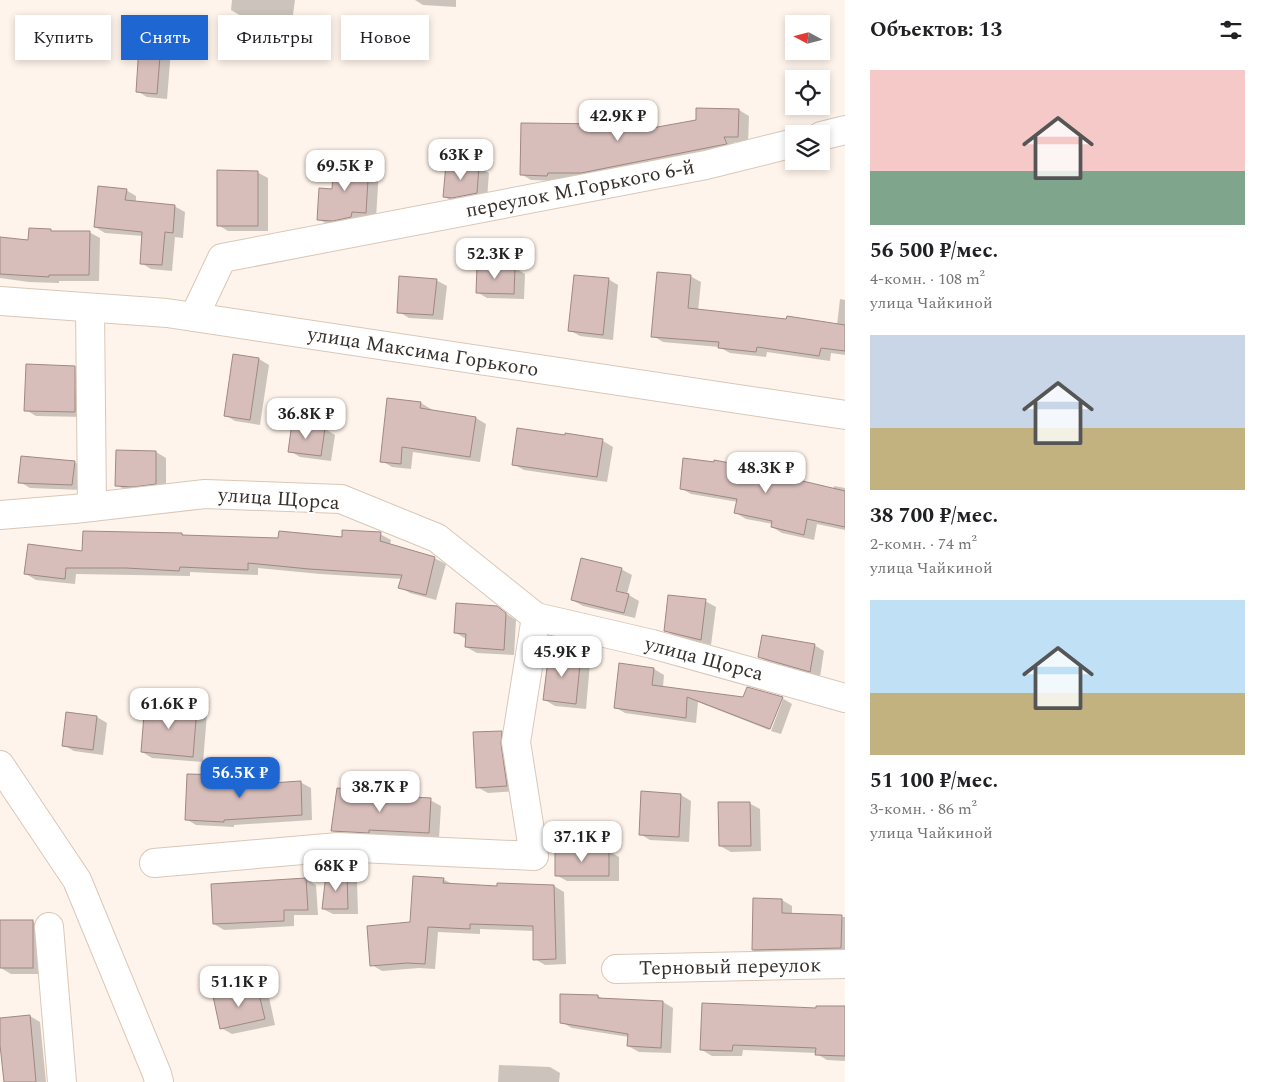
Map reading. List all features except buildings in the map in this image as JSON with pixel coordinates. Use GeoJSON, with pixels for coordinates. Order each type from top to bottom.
{"type":"FeatureCollection","features":[{"type":"Feature","properties":{"kind":"street"},"geometry":{"type":"LineString","coordinates":[[830,134],[845,130]]}},
{"type":"Feature","properties":{"kind":"street","name":"переулок М.Горького 6-й"},"geometry":{"type":"LineString","coordinates":[[194,317],[222,258],[706,165],[785,145]]}},
{"type":"Feature","properties":{"kind":"street","name":"улица Максима Горького"},"geometry":{"type":"LineString","coordinates":[[0,300],[167,313],[845,415]]}},
{"type":"Feature","properties":{"kind":"street"},"geometry":{"type":"LineString","coordinates":[[90,308],[92,507]]}},
{"type":"Feature","properties":{"kind":"street","name":"улица Щорса"},"geometry":{"type":"LineString","coordinates":[[0,515],[205,494],[341,500],[437,538],[536,617],[652,644],[845,698]]}},
{"type":"Feature","properties":{"kind":"street"},"geometry":{"type":"LineString","coordinates":[[154,863],[338,847],[534,856],[516,742],[536,617]]}},
{"type":"Feature","properties":{"kind":"street"},"geometry":{"type":"LineString","coordinates":[[0,765],[77,880],[157,1074],[158,1082]]}},
{"type":"Feature","properties":{"kind":"street"},"geometry":{"type":"LineString","coordinates":[[49,927],[62,1082]]}},
{"type":"Feature","properties":{"kind":"street","name":"Терновый переулок"},"geometry":{"type":"LineString","coordinates":[[616,969],[845,964]]}}]}
